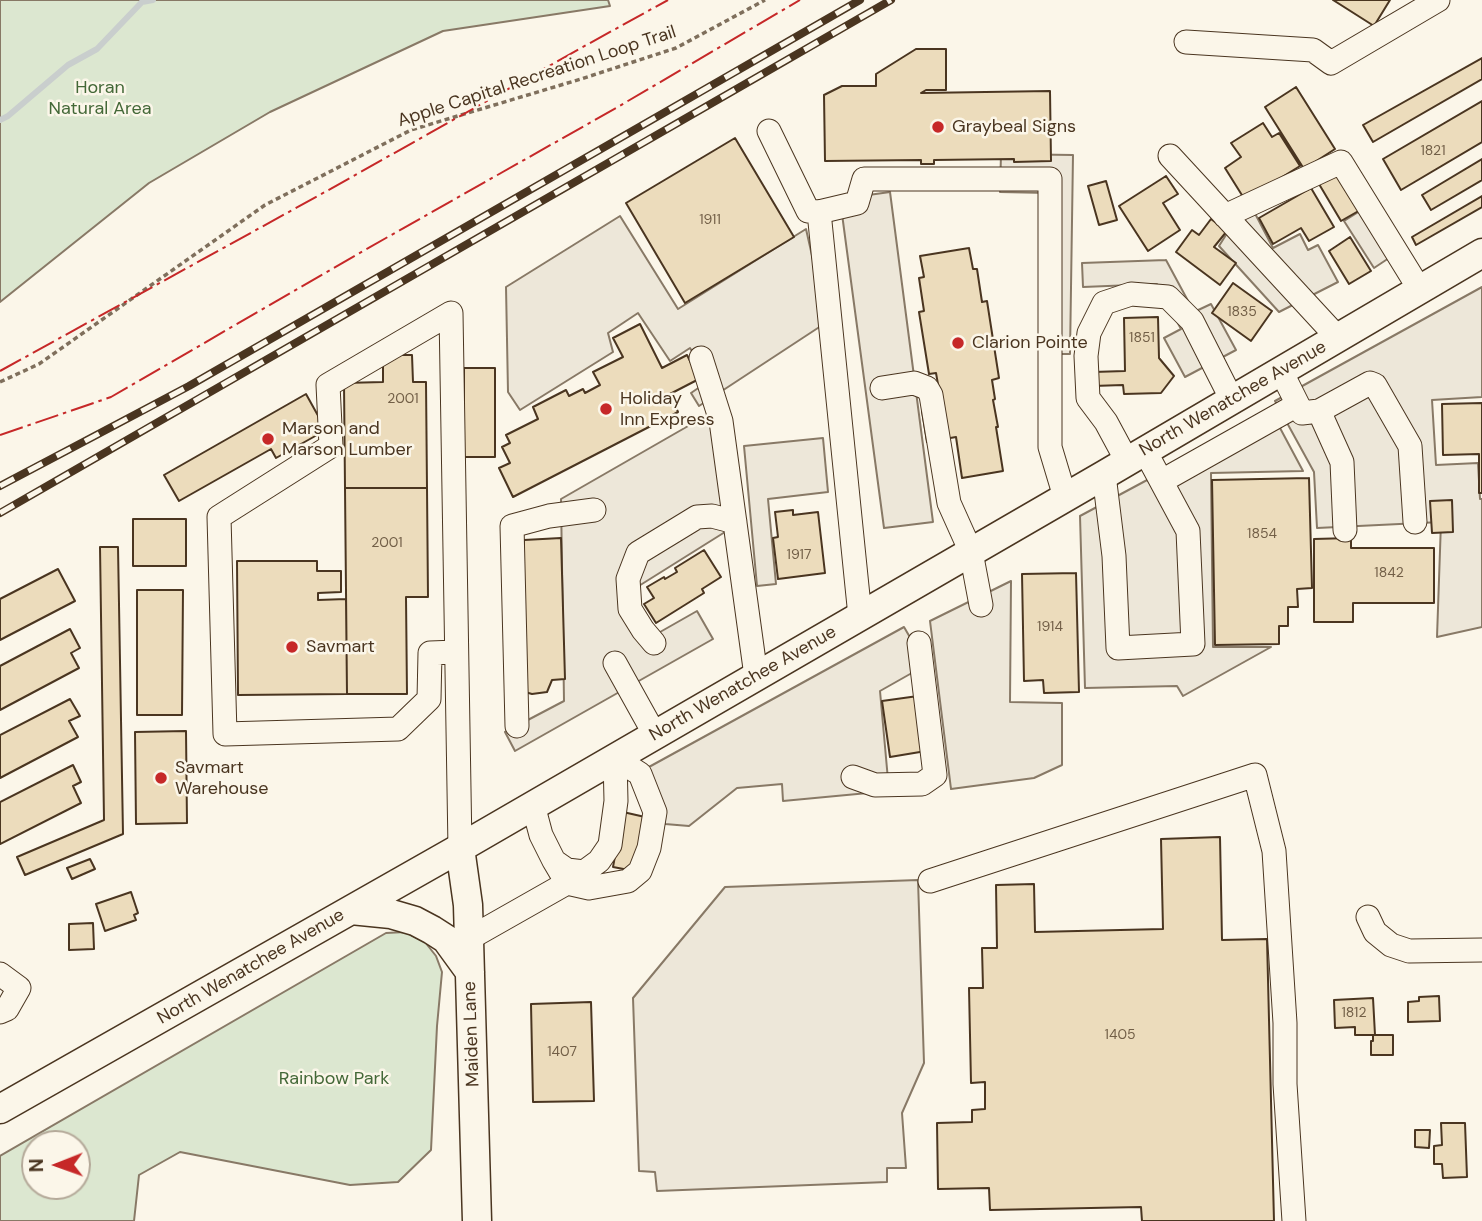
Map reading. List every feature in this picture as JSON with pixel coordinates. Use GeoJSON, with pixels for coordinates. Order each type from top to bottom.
{"type":"FeatureCollection","features":[{"type":"Feature","properties":{"kind":"main road","name":"North Wenatchee Avenue"},"geometry":{"type":"LineString","coordinates":[[0,1109],[460,848],[1482,253]]}},
{"type":"Feature","properties":{"kind":"main road","name":"Maiden Lane"},"geometry":{"type":"LineString","coordinates":[[460,848],[470,938],[477,1221]]}},
{"type":"Feature","properties":{"kind":"main road"},"geometry":{"type":"LineString","coordinates":[[351,910],[391,914],[415,921],[446,939],[470,972]]}},
{"type":"Feature","properties":{"kind":"street"},"geometry":{"type":"LineString","coordinates":[[1186,42],[1313,50],[1331,63],[1438,0]]}},
{"type":"Feature","properties":{"kind":"street"},"geometry":{"type":"LineString","coordinates":[[769,131],[808,211],[819,212],[857,203],[864,179],[1051,179],[1050,447],[1065,498]]}},
{"type":"Feature","properties":{"kind":"street"},"geometry":{"type":"LineString","coordinates":[[1170,156],[1338,338]]}},
{"type":"Feature","properties":{"kind":"street"},"geometry":{"type":"LineString","coordinates":[[1225,216],[1340,162],[1420,290]]}},
{"type":"Feature","properties":{"kind":"street"},"geometry":{"type":"LineString","coordinates":[[819,212],[860,616]]}},
{"type":"Feature","properties":{"kind":"street"},"geometry":{"type":"LineString","coordinates":[[1126,462],[1161,481],[1188,531],[1193,644],[1118,648],[1114,556],[1126,462],[1106,422],[1088,398],[1086,356],[1089,333],[1104,303],[1132,294],[1168,297],[1192,321],[1232,400]]}},
{"type":"Feature","properties":{"kind":"street"},"geometry":{"type":"LineString","coordinates":[[456,652],[430,653],[429,699],[398,729],[225,734],[219,517],[331,446],[328,385],[451,313],[460,848]]}},
{"type":"Feature","properties":{"kind":"street"},"geometry":{"type":"LineString","coordinates":[[701,358],[721,421],[756,676]]}},
{"type":"Feature","properties":{"kind":"street"},"geometry":{"type":"LineString","coordinates":[[1281,371],[1342,462],[1345,530]]}},
{"type":"Feature","properties":{"kind":"street"},"geometry":{"type":"LineString","coordinates":[[882,388],[914,383],[927,388],[931,395],[949,503],[971,552],[982,606]]}},
{"type":"Feature","properties":{"kind":"street"},"geometry":{"type":"LineString","coordinates":[[1161,481],[1308,408],[1370,383],[1374,385],[1410,446],[1415,522]]}},
{"type":"Feature","properties":{"kind":"street"},"geometry":{"type":"LineString","coordinates":[[517,726],[512,526],[549,516],[594,510]]}},
{"type":"Feature","properties":{"kind":"street"},"geometry":{"type":"LineString","coordinates":[[654,643],[630,609],[628,579],[638,553],[697,517],[712,516],[735,522]]}},
{"type":"Feature","properties":{"kind":"street"},"geometry":{"type":"LineString","coordinates":[[853,777],[875,785],[922,784],[935,775],[919,643]]}},
{"type":"Feature","properties":{"kind":"street"},"geometry":{"type":"LineString","coordinates":[[615,663],[655,734]]}},
{"type":"Feature","properties":{"kind":"street"},"geometry":{"type":"LineString","coordinates":[[554,862],[567,870],[584,872],[599,861],[610,845],[615,801],[615,758]]}},
{"type":"Feature","properties":{"kind":"street"},"geometry":{"type":"LineString","coordinates":[[470,938],[567,883],[589,888],[628,881],[640,872],[649,848],[655,812],[640,774],[615,758]]}},
{"type":"Feature","properties":{"kind":"street"},"geometry":{"type":"LineString","coordinates":[[930,881],[1255,775],[1273,851],[1285,1023],[1285,1084],[1294,1221]]}},
{"type":"Feature","properties":{"kind":"street"},"geometry":{"type":"LineString","coordinates":[[533,805],[541,835],[567,883]]}},
{"type":"Feature","properties":{"kind":"street"},"geometry":{"type":"LineString","coordinates":[[1368,917],[1376,932],[1391,945],[1409,951],[1482,950]]}},
{"type":"Feature","properties":{"kind":"street"},"geometry":{"type":"LineString","coordinates":[[0,974],[19,988],[7,1009],[0,1012]]}},
{"type":"Feature","properties":{"kind":"path","name":"Apple Capital Recreation Loop Trail"},"geometry":{"type":"LineString","coordinates":[[0,382],[39,364],[265,205],[411,130],[676,48],[765,0]]}},
{"type":"Feature","properties":{"kind":"green space","name":"Horan Natural Area"},"geometry":{"type":"Polygon","coordinates":[[[0,0],[608,0],[610,6],[443,31],[270,112],[149,183],[0,302],[0,0]]]}},
{"type":"Feature","properties":{"kind":"green space","name":"Rainbow Park"},"geometry":{"type":"Polygon","coordinates":[[[405,932],[425,942],[436,956],[442,972],[431,1150],[398,1182],[350,1185],[180,1152],[139,1175],[134,1221],[0,1221],[0,1156],[21,1144],[21,1200],[91,1200],[91,1130],[45,1130],[386,933],[405,932]]]}},
{"type":"Feature","properties":{"kind":"shaded area"},"geometry":{"type":"Polygon","coordinates":[[[1001,154],[1073,155],[1070,354],[1047,354],[1049,193],[1000,192],[1001,154]]]}},
{"type":"Feature","properties":{"kind":"shaded area"},"geometry":{"type":"Polygon","coordinates":[[[890,192],[933,522],[884,528],[840,199],[890,192]]]}},
{"type":"Feature","properties":{"kind":"shaded area"},"geometry":{"type":"Polygon","coordinates":[[[1248,200],[1273,248],[1300,234],[1308,250],[1318,245],[1338,282],[1279,312],[1219,246],[1248,200]]]}},
{"type":"Feature","properties":{"kind":"shaded area"},"geometry":{"type":"Polygon","coordinates":[[[1360,211],[1389,258],[1374,268],[1344,221],[1360,211]]]}},
{"type":"Feature","properties":{"kind":"shaded area"},"geometry":{"type":"Polygon","coordinates":[[[620,216],[678,309],[806,229],[827,322],[699,406],[691,393],[710,380],[690,348],[670,361],[638,313],[608,333],[613,352],[520,410],[508,392],[506,287],[620,216]]]}},
{"type":"Feature","properties":{"kind":"shaded area"},"geometry":{"type":"Polygon","coordinates":[[[1166,260],[1194,312],[1211,304],[1236,350],[1185,377],[1164,338],[1181,329],[1157,284],[1083,287],[1082,263],[1166,260]]]}},
{"type":"Feature","properties":{"kind":"shaded area"},"geometry":{"type":"Polygon","coordinates":[[[1482,287],[1482,397],[1432,400],[1436,465],[1478,463],[1482,499],[1482,627],[1437,637],[1441,522],[1317,528],[1314,472],[1275,401],[1482,287]]]}},
{"type":"Feature","properties":{"kind":"shaded area"},"geometry":{"type":"Polygon","coordinates":[[[716,410],[725,532],[618,599],[646,640],[697,611],[713,639],[515,751],[505,732],[564,701],[561,499],[716,410]]]}},
{"type":"Feature","properties":{"kind":"shaded area"},"geometry":{"type":"Polygon","coordinates":[[[1272,413],[1303,471],[1211,473],[1213,647],[1271,647],[1183,696],[1177,686],[1085,688],[1080,516],[1272,413]]]}},
{"type":"Feature","properties":{"kind":"shaded area"},"geometry":{"type":"Polygon","coordinates":[[[823,438],[828,492],[768,499],[776,584],[757,586],[744,446],[823,438]]]}},
{"type":"Feature","properties":{"kind":"shaded area"},"geometry":{"type":"Polygon","coordinates":[[[1011,581],[1010,702],[1062,703],[1062,765],[1034,778],[951,789],[930,621],[1011,581]]]}},
{"type":"Feature","properties":{"kind":"shaded area"},"geometry":{"type":"Polygon","coordinates":[[[904,627],[926,665],[880,691],[889,791],[783,801],[782,784],[737,788],[689,826],[665,824],[638,773],[904,627]]]}},
{"type":"Feature","properties":{"kind":"shaded area"},"geometry":{"type":"Polygon","coordinates":[[[918,880],[924,1063],[902,1113],[906,1168],[887,1168],[887,1182],[657,1191],[655,1172],[639,1171],[633,998],[725,887],[918,880]]]}},
{"type":"Feature","properties":{"kind":"building"},"geometry":{"type":"Polygon","coordinates":[[[1333,0],[1390,0],[1374,26],[1333,0]]]}},
{"type":"Feature","properties":{"kind":"building","name":"Graybeal Signs"},"geometry":{"type":"Polygon","coordinates":[[[916,49],[946,49],[946,90],[926,90],[921,93],[1050,91],[1051,161],[934,160],[934,164],[921,164],[921,160],[825,161],[824,95],[842,86],[876,86],[876,74],[916,49]]]}},
{"type":"Feature","properties":{"kind":"building"},"geometry":{"type":"Polygon","coordinates":[[[1482,58],[1482,79],[1373,142],[1363,125],[1482,58]]]}},
{"type":"Feature","properties":{"kind":"building"},"geometry":{"type":"Polygon","coordinates":[[[1296,87],[1335,149],[1304,169],[1265,107],[1296,87]]]}},
{"type":"Feature","properties":{"kind":"building"},"geometry":{"type":"Polygon","coordinates":[[[1482,101],[1482,142],[1401,190],[1383,159],[1482,101]]]}},
{"type":"Feature","properties":{"kind":"building"},"geometry":{"type":"Polygon","coordinates":[[[1263,123],[1272,137],[1279,133],[1300,166],[1245,200],[1225,168],[1241,157],[1231,143],[1263,123]]]}},
{"type":"Feature","properties":{"kind":"building"},"geometry":{"type":"Polygon","coordinates":[[[735,138],[794,237],[685,303],[626,203],[735,138]]]}},
{"type":"Feature","properties":{"kind":"building"},"geometry":{"type":"Polygon","coordinates":[[[1482,159],[1482,180],[1431,210],[1422,195],[1482,159]]]}},
{"type":"Feature","properties":{"kind":"building"},"geometry":{"type":"Polygon","coordinates":[[[1340,171],[1362,209],[1341,221],[1319,184],[1340,171]]]}},
{"type":"Feature","properties":{"kind":"building"},"geometry":{"type":"Polygon","coordinates":[[[1166,176],[1178,194],[1163,203],[1180,230],[1148,251],[1119,206],[1166,176]]]}},
{"type":"Feature","properties":{"kind":"building"},"geometry":{"type":"Polygon","coordinates":[[[1106,181],[1117,220],[1099,225],[1088,186],[1106,181]]]}},
{"type":"Feature","properties":{"kind":"building"},"geometry":{"type":"Polygon","coordinates":[[[1311,188],[1334,227],[1309,241],[1301,228],[1273,244],[1259,218],[1311,188]]]}},
{"type":"Feature","properties":{"kind":"building"},"geometry":{"type":"Polygon","coordinates":[[[1482,196],[1482,207],[1416,245],[1412,237],[1482,196]]]}},
{"type":"Feature","properties":{"kind":"building"},"geometry":{"type":"Polygon","coordinates":[[[1211,219],[1227,231],[1214,247],[1236,263],[1220,285],[1176,252],[1192,230],[1199,235],[1211,219]]]}},
{"type":"Feature","properties":{"kind":"building"},"geometry":{"type":"Polygon","coordinates":[[[1350,237],[1371,271],[1349,284],[1329,251],[1350,237]]]}},
{"type":"Feature","properties":{"kind":"building","name":"Clarion Pointe"},"geometry":{"type":"Polygon","coordinates":[[[969,248],[973,269],[977,269],[982,302],[987,301],[999,378],[992,380],[1003,471],[962,478],[956,437],[927,442],[922,411],[942,407],[936,373],[929,374],[919,312],[924,311],[919,278],[924,277],[920,256],[969,248]]]}},
{"type":"Feature","properties":{"kind":"building"},"geometry":{"type":"Polygon","coordinates":[[[1233,283],[1272,311],[1251,341],[1212,313],[1233,283]]]}},
{"type":"Feature","properties":{"kind":"building"},"geometry":{"type":"Polygon","coordinates":[[[1158,317],[1159,358],[1174,376],[1161,393],[1124,394],[1123,385],[1093,386],[1093,372],[1125,371],[1124,318],[1158,317]]]}},
{"type":"Feature","properties":{"kind":"building","name":"Holiday Inn Express"},"geometry":{"type":"Polygon","coordinates":[[[640,324],[662,368],[687,355],[699,379],[670,394],[678,412],[513,497],[499,468],[510,463],[502,447],[510,443],[506,435],[538,419],[533,407],[566,390],[569,396],[583,389],[585,393],[600,385],[593,372],[623,357],[613,338],[640,324]]]}},
{"type":"Feature","properties":{"kind":"building"},"geometry":{"type":"Polygon","coordinates":[[[383,355],[412,355],[413,382],[426,382],[427,488],[345,488],[344,383],[383,382],[383,355]]]}},
{"type":"Feature","properties":{"kind":"building"},"geometry":{"type":"Polygon","coordinates":[[[464,368],[495,368],[495,457],[464,457],[464,368]]]}},
{"type":"Feature","properties":{"kind":"building","name":"Marson and Marson Lumber"},"geometry":{"type":"Polygon","coordinates":[[[306,394],[326,430],[276,458],[271,449],[179,501],[164,475],[306,394]]]}},
{"type":"Feature","properties":{"kind":"building"},"geometry":{"type":"Polygon","coordinates":[[[1482,403],[1482,493],[1479,493],[1479,454],[1443,455],[1442,404],[1482,403]]]}},
{"type":"Feature","properties":{"kind":"building"},"geometry":{"type":"Polygon","coordinates":[[[1309,478],[1312,588],[1297,589],[1298,607],[1288,607],[1288,626],[1279,626],[1279,644],[1215,645],[1212,480],[1309,478]]]}},
{"type":"Feature","properties":{"kind":"building"},"geometry":{"type":"Polygon","coordinates":[[[345,488],[427,488],[428,597],[406,597],[407,694],[347,694],[345,488]]]}},
{"type":"Feature","properties":{"kind":"building"},"geometry":{"type":"Polygon","coordinates":[[[1452,500],[1453,532],[1432,533],[1430,501],[1452,500]]]}},
{"type":"Feature","properties":{"kind":"building"},"geometry":{"type":"Polygon","coordinates":[[[793,510],[793,515],[818,512],[825,573],[778,579],[773,538],[778,537],[775,512],[793,510]]]}},
{"type":"Feature","properties":{"kind":"building"},"geometry":{"type":"Polygon","coordinates":[[[133,519],[186,519],[186,566],[133,566],[133,519]]]}},
{"type":"Feature","properties":{"kind":"building"},"geometry":{"type":"Polygon","coordinates":[[[561,538],[565,679],[552,680],[547,692],[532,694],[525,692],[517,548],[524,547],[524,540],[561,538]]]}},
{"type":"Feature","properties":{"kind":"building"},"geometry":{"type":"Polygon","coordinates":[[[1351,538],[1351,548],[1434,548],[1434,603],[1353,603],[1353,622],[1314,622],[1314,539],[1351,538]]]}},
{"type":"Feature","properties":{"kind":"building"},"geometry":{"type":"Polygon","coordinates":[[[100,547],[118,547],[123,834],[25,875],[17,857],[104,820],[100,547]]]}},
{"type":"Feature","properties":{"kind":"building"},"geometry":{"type":"Polygon","coordinates":[[[704,550],[721,577],[702,589],[704,593],[656,623],[644,604],[654,598],[647,587],[677,572],[675,568],[704,550]]]}},
{"type":"Feature","properties":{"kind":"building","name":"Savmart"},"geometry":{"type":"Polygon","coordinates":[[[237,561],[317,561],[317,571],[341,571],[341,592],[318,593],[318,600],[346,599],[347,694],[238,695],[237,561]]]}},
{"type":"Feature","properties":{"kind":"building"},"geometry":{"type":"Polygon","coordinates":[[[58,569],[75,601],[0,640],[0,599],[58,569]]]}},
{"type":"Feature","properties":{"kind":"building"},"geometry":{"type":"Polygon","coordinates":[[[1076,573],[1079,692],[1044,693],[1043,680],[1024,681],[1022,574],[1076,573]]]}},
{"type":"Feature","properties":{"kind":"building"},"geometry":{"type":"Polygon","coordinates":[[[137,590],[183,590],[182,715],[137,715],[137,590]]]}},
{"type":"Feature","properties":{"kind":"building"},"geometry":{"type":"Polygon","coordinates":[[[70,629],[80,648],[71,653],[79,668],[0,710],[0,666],[70,629]]]}},
{"type":"Feature","properties":{"kind":"building"},"geometry":{"type":"Polygon","coordinates":[[[918,696],[926,751],[890,757],[882,701],[918,696]]]}},
{"type":"Feature","properties":{"kind":"building"},"geometry":{"type":"Polygon","coordinates":[[[70,699],[80,716],[69,721],[78,737],[0,778],[0,735],[70,699]]]}},
{"type":"Feature","properties":{"kind":"building","name":"Savmart Warehouse"},"geometry":{"type":"Polygon","coordinates":[[[186,731],[187,823],[136,824],[135,732],[186,731]]]}},
{"type":"Feature","properties":{"kind":"building"},"geometry":{"type":"Polygon","coordinates":[[[73,765],[81,782],[73,786],[81,803],[0,844],[0,802],[73,765]]]}},
{"type":"Feature","properties":{"kind":"building"},"geometry":{"type":"Polygon","coordinates":[[[623,812],[645,817],[634,871],[613,867],[623,812]]]}},
{"type":"Feature","properties":{"kind":"building"},"geometry":{"type":"Polygon","coordinates":[[[1220,837],[1222,940],[1267,939],[1274,1221],[1142,1221],[1141,1207],[990,1210],[989,1188],[938,1189],[937,1123],[972,1122],[972,1110],[985,1109],[985,1082],[971,1083],[969,988],[983,988],[982,948],[997,948],[996,885],[1034,884],[1035,932],[1163,929],[1161,839],[1220,837]]]}},
{"type":"Feature","properties":{"kind":"building"},"geometry":{"type":"Polygon","coordinates":[[[90,859],[95,869],[72,879],[67,868],[90,859]]]}},
{"type":"Feature","properties":{"kind":"building"},"geometry":{"type":"Polygon","coordinates":[[[131,892],[138,913],[134,915],[136,920],[105,931],[96,904],[131,892]]]}},
{"type":"Feature","properties":{"kind":"building"},"geometry":{"type":"Polygon","coordinates":[[[93,923],[94,949],[69,950],[69,924],[93,923]]]}},
{"type":"Feature","properties":{"kind":"building"},"geometry":{"type":"Polygon","coordinates":[[[1439,996],[1440,1021],[1408,1022],[1408,1002],[1419,1001],[1419,997],[1439,996]]]}},
{"type":"Feature","properties":{"kind":"building"},"geometry":{"type":"Polygon","coordinates":[[[1373,998],[1375,1035],[1355,1035],[1355,1027],[1335,1028],[1334,1000],[1373,998]]]}},
{"type":"Feature","properties":{"kind":"building"},"geometry":{"type":"Polygon","coordinates":[[[591,1002],[594,1101],[533,1102],[531,1004],[591,1002]]]}},
{"type":"Feature","properties":{"kind":"building"},"geometry":{"type":"Polygon","coordinates":[[[1373,1035],[1393,1035],[1393,1055],[1371,1055],[1373,1035]]]}},
{"type":"Feature","properties":{"kind":"building"},"geometry":{"type":"Polygon","coordinates":[[[1441,1123],[1465,1123],[1467,1177],[1443,1178],[1442,1164],[1434,1164],[1434,1146],[1442,1145],[1441,1123]]]}},
{"type":"Feature","properties":{"kind":"building"},"geometry":{"type":"Polygon","coordinates":[[[1415,1130],[1430,1130],[1429,1148],[1415,1147],[1415,1130]]]}},
{"type":"Feature","properties":{"kind":"waterway"},"geometry":{"type":"LineString","coordinates":[[0,120],[68,65],[97,49],[142,2],[153,0]]}},
{"type":"Feature","properties":{"kind":"railway"},"geometry":{"type":"LineString","coordinates":[[0,486],[189,386],[860,0]]}},
{"type":"Feature","properties":{"kind":"railway"},"geometry":{"type":"LineString","coordinates":[[0,513],[891,0]]}},
{"type":"Feature","properties":{"kind":"power"},"geometry":{"type":"LineString","coordinates":[[0,371],[668,0]]}},
{"type":"Feature","properties":{"kind":"power"},"geometry":{"type":"LineString","coordinates":[[0,435],[111,397],[800,0]]}},
{"type":"Feature","properties":{"kind":"place","name":"Graybeal Signs"},"geometry":{"type":"Point","coordinates":[938,127]}},
{"type":"Feature","properties":{"kind":"place","name":"Clarion Pointe"},"geometry":{"type":"Point","coordinates":[958,343]}},
{"type":"Feature","properties":{"kind":"place","name":"Holiday Inn Express"},"geometry":{"type":"Point","coordinates":[606,409]}},
{"type":"Feature","properties":{"kind":"place","name":"Marson and Marson Lumber"},"geometry":{"type":"Point","coordinates":[268,439]}},
{"type":"Feature","properties":{"kind":"place","name":"Savmart"},"geometry":{"type":"Point","coordinates":[292,647]}},
{"type":"Feature","properties":{"kind":"place","name":"Savmart Warehouse"},"geometry":{"type":"Point","coordinates":[161,778]}}]}
